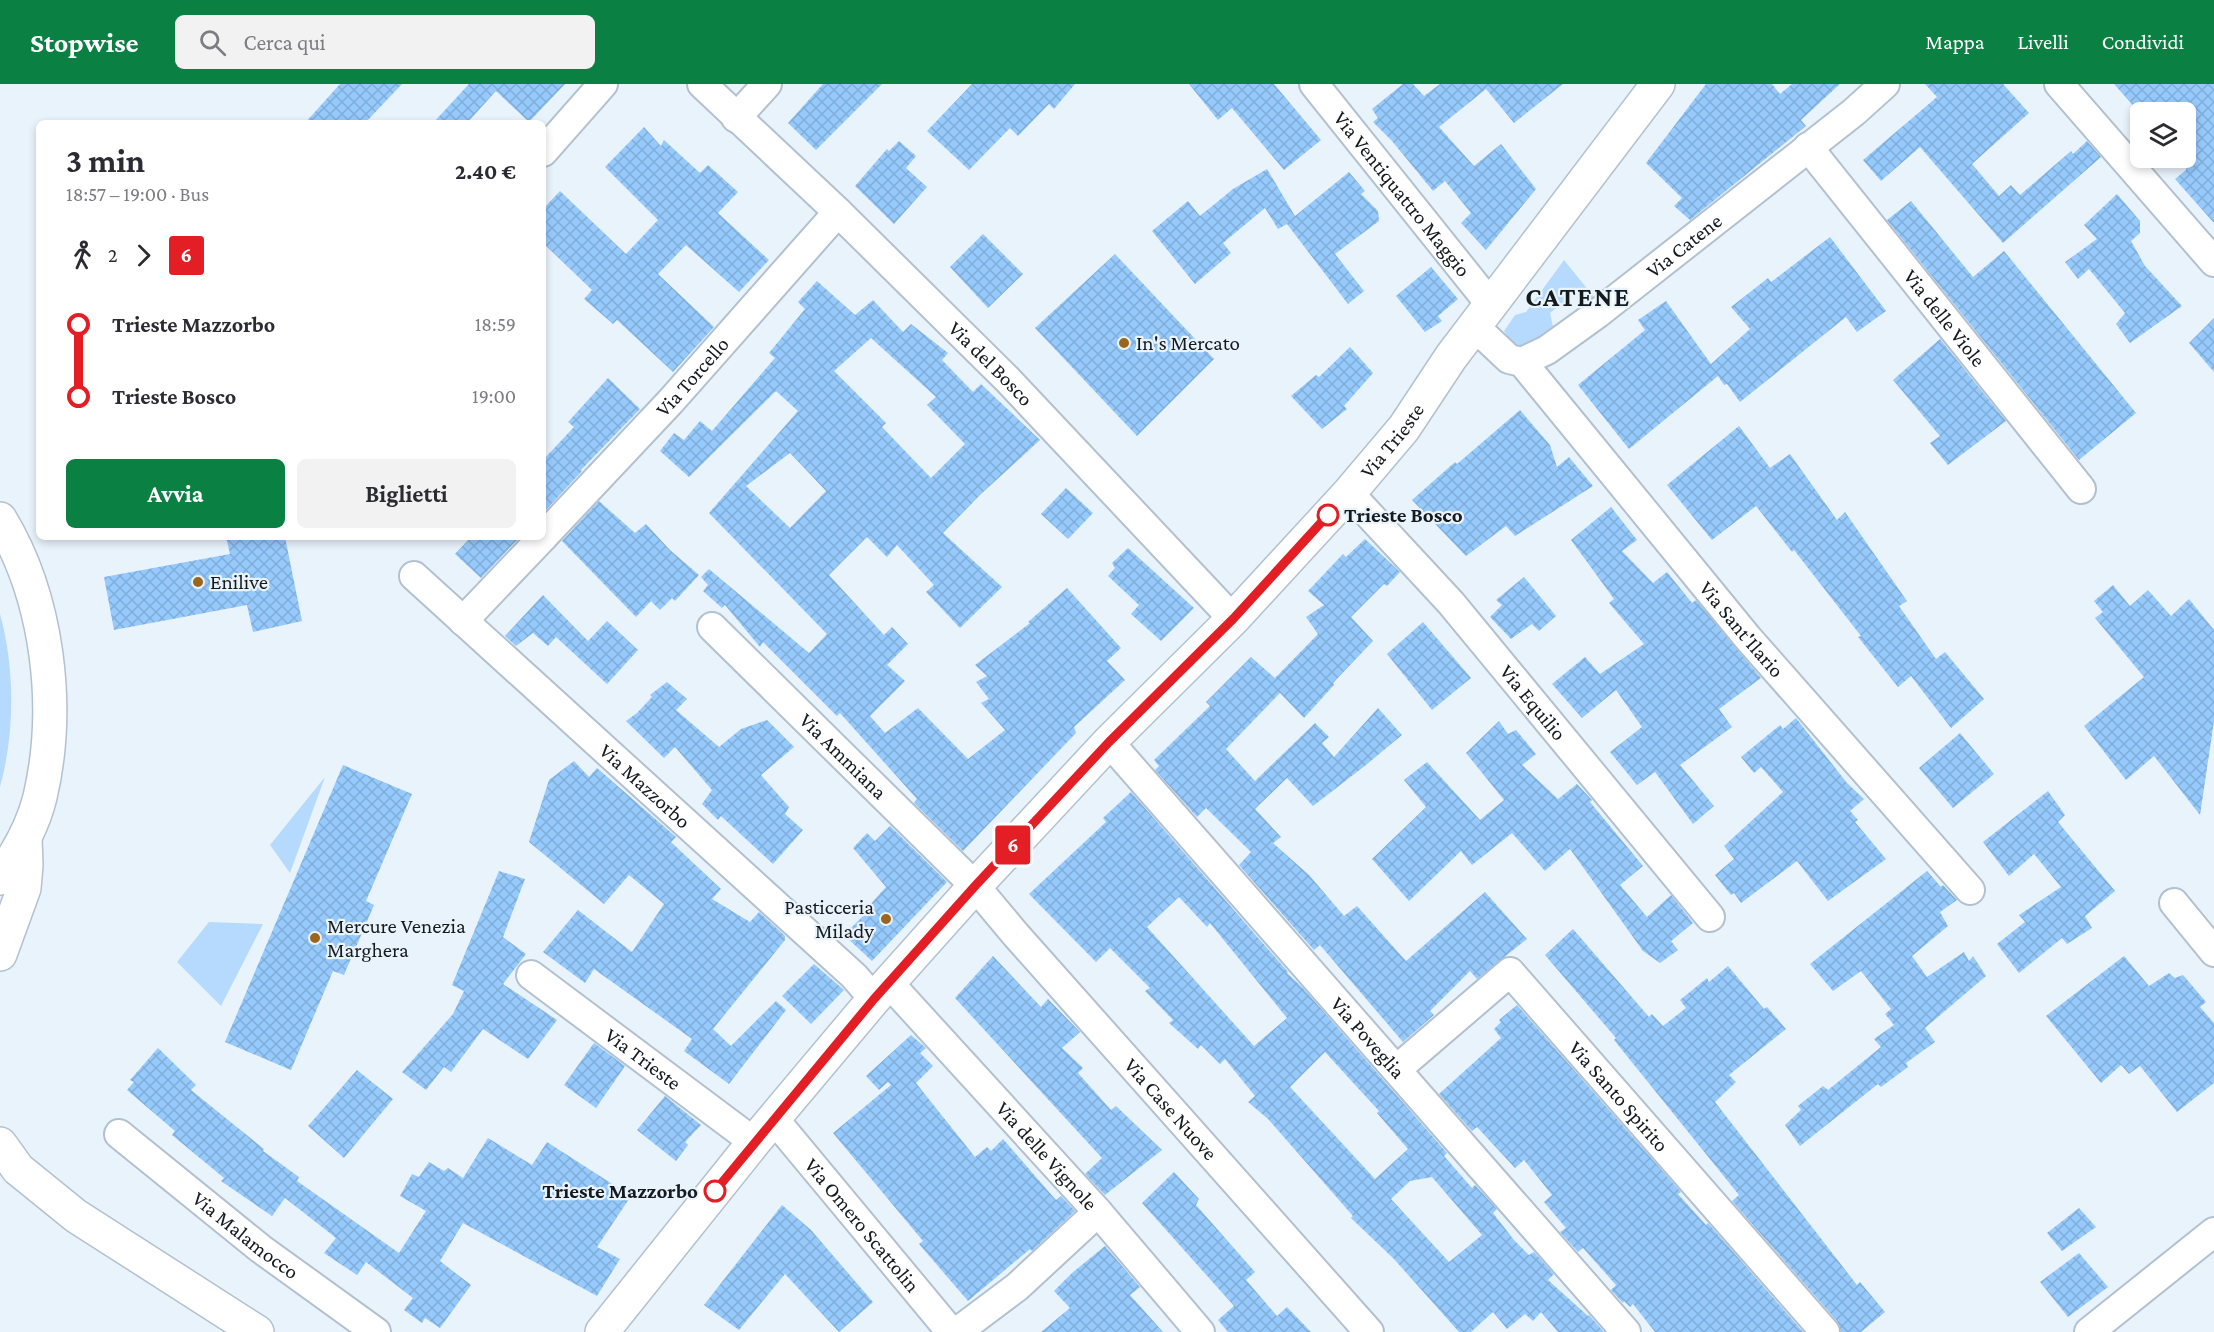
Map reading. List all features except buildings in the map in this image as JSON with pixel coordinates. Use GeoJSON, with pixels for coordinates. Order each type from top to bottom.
{"type":"FeatureCollection","features":[{"type":"Feature","properties":{"kind":"main road","name":"Via Trieste"},"geometry":{"type":"LineString","coordinates":[[602,1332],[764,1130],[881,991],[1109,742],[1233,619],[1349,493],[1404,428],[1451,357],[1658,84]]}},
{"type":"Feature","properties":{"kind":"main road"},"geometry":{"type":"LineString","coordinates":[[0,519],[21,564],[36,607],[50,685],[49,735],[39,799],[25,837],[3,878]]}},
{"type":"Feature","properties":{"kind":"main road"},"geometry":{"type":"LineString","coordinates":[[0,954],[24,888],[25,837]]}},
{"type":"Feature","properties":{"kind":"main road"},"geometry":{"type":"LineString","coordinates":[[0,1144],[18,1170],[76,1216],[257,1332]]}},
{"type":"Feature","properties":{"kind":"street"},"geometry":{"type":"LineString","coordinates":[[546,149],[603,84]]}},
{"type":"Feature","properties":{"kind":"street","name":"Via del Bosco"},"geometry":{"type":"LineString","coordinates":[[702,84],[838,212],[1007,379],[1233,619]]}},
{"type":"Feature","properties":{"kind":"street"},"geometry":{"type":"LineString","coordinates":[[736,118],[767,84]]}},
{"type":"Feature","properties":{"kind":"street","name":"Via Ventiquattro Maggio"},"geometry":{"type":"LineString","coordinates":[[1314,84],[1483,316]]}},
{"type":"Feature","properties":{"kind":"street","name":"Via Catene"},"geometry":{"type":"LineString","coordinates":[[1522,362],[1547,350],[1596,314],[1854,112],[1885,84]]}},
{"type":"Feature","properties":{"kind":"street"},"geometry":{"type":"LineString","coordinates":[[2059,84],[2214,262]]}},
{"type":"Feature","properties":{"kind":"street","name":"Via delle Viole"},"geometry":{"type":"LineString","coordinates":[[1808,147],[2081,489]]}},
{"type":"Feature","properties":{"kind":"street","name":"Via Torcello"},"geometry":{"type":"LineString","coordinates":[[546,534],[671,401],[838,212]]}},
{"type":"Feature","properties":{"kind":"street"},"geometry":{"type":"LineString","coordinates":[[1483,316],[1509,359],[1522,362]]}},
{"type":"Feature","properties":{"kind":"street","name":"Via Sant'Ilario"},"geometry":{"type":"LineString","coordinates":[[1522,362],[1747,637],[1970,890]]}},
{"type":"Feature","properties":{"kind":"street","name":"Via Equilio"},"geometry":{"type":"LineString","coordinates":[[1349,493],[1451,603],[1710,917]]}},
{"type":"Feature","properties":{"kind":"street","name":"Via Torcello"},"geometry":{"type":"LineString","coordinates":[[463,621],[540,540]]}},
{"type":"Feature","properties":{"kind":"street","name":"Via Mazzorbo"},"geometry":{"type":"LineString","coordinates":[[414,576],[854,976],[881,991]]}},
{"type":"Feature","properties":{"kind":"street","name":"Via Ammiana"},"geometry":{"type":"LineString","coordinates":[[712,627],[975,886]]}},
{"type":"Feature","properties":{"kind":"street","name":"Via Poveglia"},"geometry":{"type":"LineString","coordinates":[[1109,742],[1626,1332]]}},
{"type":"Feature","properties":{"kind":"street","name":"Via Case Nuove"},"geometry":{"type":"LineString","coordinates":[[975,886],[1369,1332]]}},
{"type":"Feature","properties":{"kind":"street"},"geometry":{"type":"LineString","coordinates":[[2174,903],[2214,952]]}},
{"type":"Feature","properties":{"kind":"street","name":"Via Santo Spirito"},"geometry":{"type":"LineString","coordinates":[[1397,1069],[1510,972],[1825,1332]]}},
{"type":"Feature","properties":{"kind":"street","name":"Via Trieste"},"geometry":{"type":"LineString","coordinates":[[531,975],[764,1130]]}},
{"type":"Feature","properties":{"kind":"street","name":"Via delle Vignole"},"geometry":{"type":"LineString","coordinates":[[881,991],[1098,1212],[1200,1332]]}},
{"type":"Feature","properties":{"kind":"street","name":"Via Omero Scattolin"},"geometry":{"type":"LineString","coordinates":[[764,1130],[951,1332]]}},
{"type":"Feature","properties":{"kind":"street","name":"Via Malamocco"},"geometry":{"type":"LineString","coordinates":[[119,1134],[261,1249],[376,1332]]}},
{"type":"Feature","properties":{"kind":"street"},"geometry":{"type":"LineString","coordinates":[[957,1332],[1017,1287],[1098,1212]]}},
{"type":"Feature","properties":{"kind":"street"},"geometry":{"type":"LineString","coordinates":[[2089,1332],[2214,1232]]}},
{"type":"Feature","properties":{"kind":"shaded area"},"geometry":{"type":"Polygon","coordinates":[[[1564,260],[1598,302],[1583,314],[1578,291],[1550,313],[1555,336],[1526,352],[1514,345],[1504,331],[1515,315],[1526,312],[1564,260]]]}},
{"type":"Feature","properties":{"kind":"shaded area"},"geometry":{"type":"Polygon","coordinates":[[[0,614],[11,678],[11,723],[0,787],[0,614]]]}},
{"type":"Feature","properties":{"kind":"shaded area"},"geometry":{"type":"Polygon","coordinates":[[[325,777],[290,873],[270,845],[325,777]]]}},
{"type":"Feature","properties":{"kind":"shaded area"},"geometry":{"type":"Polygon","coordinates":[[[209,922],[263,924],[221,1006],[177,962],[209,922]]]}},
{"type":"Feature","properties":{"kind":"bus line","name":"6"},"geometry":{"type":"LineString","coordinates":[[715,1191],[874,999],[975,886],[1109,742],[1233,619],[1328,515]]}},
{"type":"Feature","properties":{"kind":"place","name":"In's Mercato"},"geometry":{"type":"Point","coordinates":[1124,343]}},
{"type":"Feature","properties":{"kind":"place","name":"Trieste Bosco"},"geometry":{"type":"Point","coordinates":[1328,515]}},
{"type":"Feature","properties":{"kind":"place","name":"Enilive"},"geometry":{"type":"Point","coordinates":[198,582]}},
{"type":"Feature","properties":{"kind":"place","name":"Pasticceria Milady"},"geometry":{"type":"Point","coordinates":[886,919]}},
{"type":"Feature","properties":{"kind":"place","name":"Mercure Venezia Marghera"},"geometry":{"type":"Point","coordinates":[315,938]}},
{"type":"Feature","properties":{"kind":"place","name":"Trieste Mazzorbo"},"geometry":{"type":"Point","coordinates":[715,1191]}},
{"type":"Feature","properties":{"kind":"district","name":"CATENE"},"geometry":{"type":"Point","coordinates":[1578,297]}}]}
